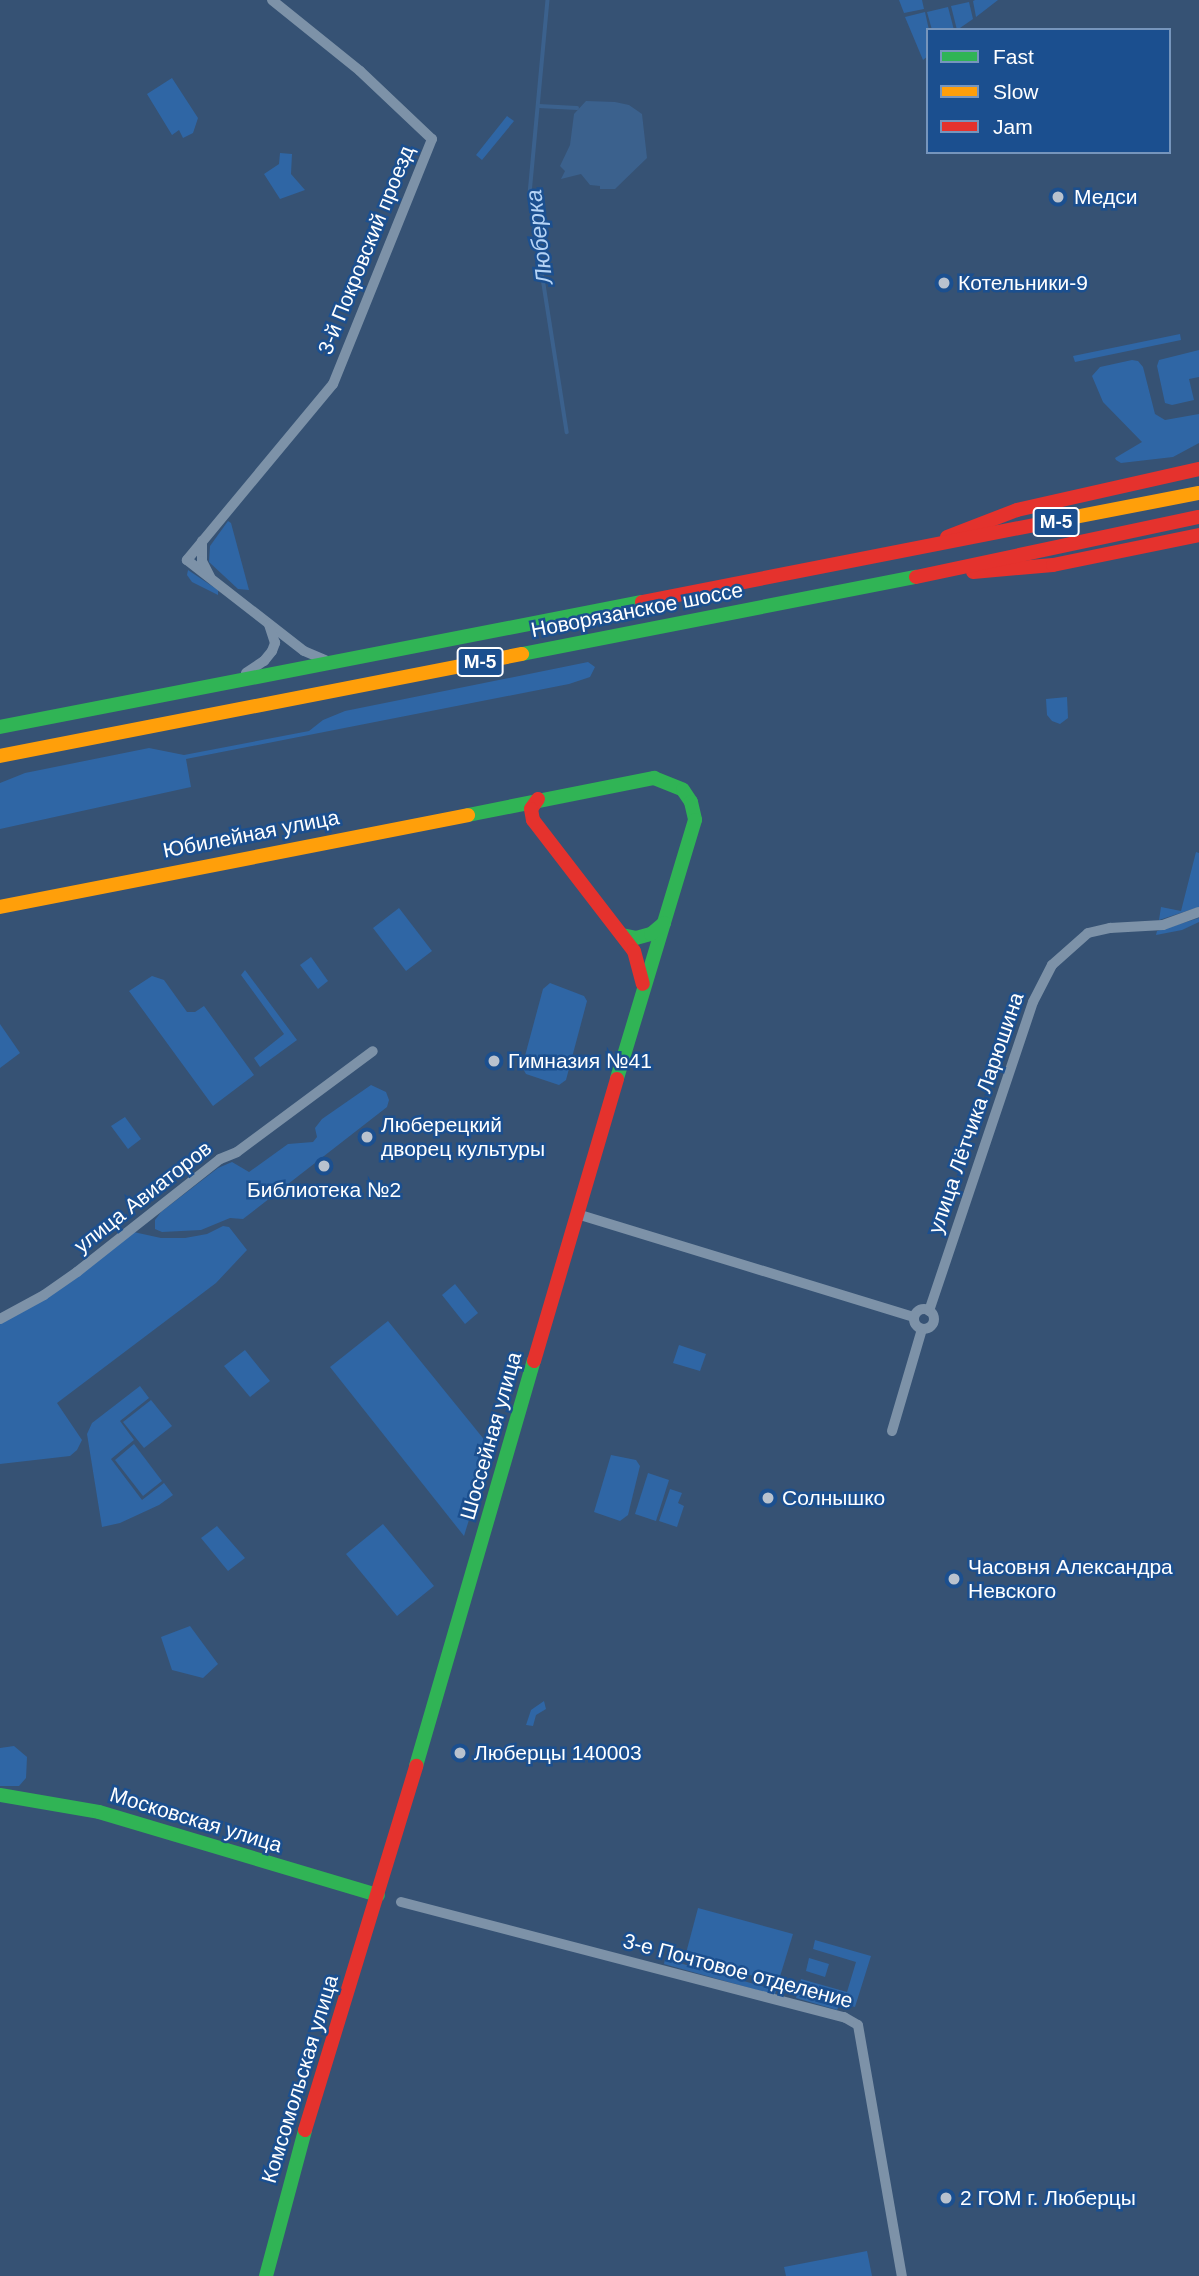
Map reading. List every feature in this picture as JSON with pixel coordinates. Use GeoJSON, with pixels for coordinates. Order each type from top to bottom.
{"type":"FeatureCollection","features":[{"type":"Feature","properties":{"kind":"main road"},"geometry":{"type":"LineString","coordinates":[[912,550],[1017,510],[1199,469]]}},
{"type":"Feature","properties":{"kind":"main road","name":"Новорязанское шоссе"},"geometry":{"type":"LineString","coordinates":[[0,727],[1199,493]]}},
{"type":"Feature","properties":{"kind":"main road","name":"Новорязанское шоссе"},"geometry":{"type":"LineString","coordinates":[[0,757],[927,575],[1199,517]]}},
{"type":"Feature","properties":{"kind":"main road"},"geometry":{"type":"LineString","coordinates":[[927,575],[1053,565],[1199,535]]}},
{"type":"Feature","properties":{"kind":"main road","name":"Юбилейная улица"},"geometry":{"type":"LineString","coordinates":[[0,906],[654,778],[683,790],[691,802],[695,820],[665,922]]}},
{"type":"Feature","properties":{"kind":"main road"},"geometry":{"type":"LineString","coordinates":[[533,820],[531,809],[538,799]]}},
{"type":"Feature","properties":{"kind":"main road"},"geometry":{"type":"LineString","coordinates":[[510,805],[533,820],[622,935],[640,962],[644,989]]}},
{"type":"Feature","properties":{"kind":"main road"},"geometry":{"type":"LineString","coordinates":[[622,935],[636,938],[651,934],[665,922]]}},
{"type":"Feature","properties":{"kind":"main road","name":"Шоссейная улица"},"geometry":{"type":"LineString","coordinates":[[378,1895],[665,922]]}},
{"type":"Feature","properties":{"kind":"main road","name":"Московская улица"},"geometry":{"type":"LineString","coordinates":[[0,1795],[36,1799],[99,1812],[378,1895]]}},
{"type":"Feature","properties":{"kind":"main road","name":"Комсомольская улица"},"geometry":{"type":"LineString","coordinates":[[266,2276],[302,2141],[378,1895]]}},
{"type":"Feature","properties":{"kind":"street","name":"3-й Покровский проезд"},"geometry":{"type":"LineString","coordinates":[[272,0],[360,71],[432,139],[332,384],[187,560],[315,657],[327,661],[343,660]]}},
{"type":"Feature","properties":{"kind":"street"},"geometry":{"type":"LineString","coordinates":[[202,540],[202,561],[212,580]]}},
{"type":"Feature","properties":{"kind":"street"},"geometry":{"type":"LineString","coordinates":[[223,684],[264,661],[275,643],[269,624]]}},
{"type":"Feature","properties":{"kind":"street","name":"улица Лётчика Ларюшина"},"geometry":{"type":"LineString","coordinates":[[892,1431],[922,1329],[929,1328],[934,1322],[929,1311],[1033,1002],[1052,965],[1088,933],[1110,928],[1163,925],[1199,912]]}},
{"type":"Feature","properties":{"kind":"street","name":"улица Авиаторов"},"geometry":{"type":"LineString","coordinates":[[0,1319],[44,1296],[81,1270],[220,1159],[237,1152],[373,1051]]}},
{"type":"Feature","properties":{"kind":"street"},"geometry":{"type":"LineString","coordinates":[[577,1214],[770,1270],[915,1317]]}},
{"type":"Feature","properties":{"kind":"street"},"geometry":{"type":"LineString","coordinates":[[922,1329],[916,1324],[915,1317],[919,1311],[929,1311]]}},
{"type":"Feature","properties":{"kind":"street","name":"3-е Почтовое отделение"},"geometry":{"type":"LineString","coordinates":[[401,1902],[844,2017],[858,2025],[902,2276]]}},
{"type":"Feature","properties":{"kind":"shaded area"},"geometry":{"type":"Polygon","coordinates":[[[899,0],[922,0],[924,9],[904,13],[899,0]]]}},
{"type":"Feature","properties":{"kind":"shaded area"},"geometry":{"type":"Polygon","coordinates":[[[975,0],[998,0],[976,17],[975,0]]]}},
{"type":"Feature","properties":{"kind":"shaded area"},"geometry":{"type":"Polygon","coordinates":[[[969,2],[973,19],[956,28],[951,6],[969,2]]]}},
{"type":"Feature","properties":{"kind":"shaded area"},"geometry":{"type":"Polygon","coordinates":[[[948,7],[953,28],[931,28],[927,12],[948,7]]]}},
{"type":"Feature","properties":{"kind":"shaded area"},"geometry":{"type":"Polygon","coordinates":[[[925,12],[929,28],[926,28],[926,58],[923,60],[905,17],[925,12]]]}},
{"type":"Feature","properties":{"kind":"shaded area"},"geometry":{"type":"Polygon","coordinates":[[[172,78],[198,118],[193,133],[183,138],[179,130],[172,135],[147,94],[172,78]]]}},
{"type":"Feature","properties":{"kind":"shaded area"},"geometry":{"type":"Polygon","coordinates":[[[586,101],[629,105],[642,114],[647,158],[615,189],[600,189],[600,186],[590,185],[581,174],[561,179],[565,171],[560,166],[570,145],[574,114],[586,101]]]}},
{"type":"Feature","properties":{"kind":"shaded area"},"geometry":{"type":"Polygon","coordinates":[[[507,116],[514,121],[482,160],[476,155],[507,116]]]}},
{"type":"Feature","properties":{"kind":"shaded area"},"geometry":{"type":"Polygon","coordinates":[[[280,153],[292,154],[291,174],[305,190],[280,199],[264,174],[279,164],[280,153]]]}},
{"type":"Feature","properties":{"kind":"shaded area"},"geometry":{"type":"Polygon","coordinates":[[[1180,334],[1181,340],[1075,362],[1073,356],[1180,334]]]}},
{"type":"Feature","properties":{"kind":"shaded area"},"geometry":{"type":"Polygon","coordinates":[[[1199,350],[1199,377],[1189,379],[1194,400],[1172,405],[1165,403],[1157,366],[1159,360],[1199,350]]]}},
{"type":"Feature","properties":{"kind":"shaded area"},"geometry":{"type":"Polygon","coordinates":[[[1138,361],[1143,367],[1155,414],[1165,420],[1199,414],[1199,443],[1173,457],[1121,463],[1116,460],[1115,458],[1142,442],[1103,402],[1092,376],[1100,367],[1138,361]]]}},
{"type":"Feature","properties":{"kind":"shaded area"},"geometry":{"type":"Polygon","coordinates":[[[228,521],[231,523],[249,590],[238,589],[209,562],[210,546],[228,521]]]}},
{"type":"Feature","properties":{"kind":"shaded area"},"geometry":{"type":"Polygon","coordinates":[[[188,570],[218,590],[218,595],[192,582],[187,575],[188,570]]]}},
{"type":"Feature","properties":{"kind":"shaded area"},"geometry":{"type":"Polygon","coordinates":[[[588,662],[595,667],[590,677],[569,684],[186,759],[191,787],[0,829],[0,783],[25,773],[149,748],[184,755],[309,731],[323,720],[345,711],[588,662]]]}},
{"type":"Feature","properties":{"kind":"shaded area"},"geometry":{"type":"Polygon","coordinates":[[[1067,697],[1068,718],[1060,724],[1052,721],[1047,715],[1046,699],[1067,697]]]}},
{"type":"Feature","properties":{"kind":"shaded area"},"geometry":{"type":"Polygon","coordinates":[[[1196,852],[1199,853],[1199,907],[1159,920],[1161,907],[1181,911],[1196,852]]]}},
{"type":"Feature","properties":{"kind":"shaded area"},"geometry":{"type":"Polygon","coordinates":[[[399,908],[432,951],[406,971],[373,928],[399,908]]]}},
{"type":"Feature","properties":{"kind":"shaded area"},"geometry":{"type":"Polygon","coordinates":[[[1199,918],[1199,922],[1182,930],[1156,935],[1157,931],[1199,918]]]}},
{"type":"Feature","properties":{"kind":"shaded area"},"geometry":{"type":"Polygon","coordinates":[[[311,957],[328,981],[318,989],[300,965],[311,957]]]}},
{"type":"Feature","properties":{"kind":"shaded area"},"geometry":{"type":"Polygon","coordinates":[[[245,970],[297,1040],[260,1067],[254,1058],[284,1034],[241,975],[245,970]]]}},
{"type":"Feature","properties":{"kind":"shaded area"},"geometry":{"type":"Polygon","coordinates":[[[152,976],[164,980],[187,1012],[195,1012],[204,1006],[254,1075],[213,1106],[129,991],[152,976]]]}},
{"type":"Feature","properties":{"kind":"shaded area"},"geometry":{"type":"Polygon","coordinates":[[[550,983],[584,996],[587,1001],[566,1080],[559,1085],[526,1074],[522,1067],[543,989],[550,983]]]}},
{"type":"Feature","properties":{"kind":"shaded area"},"geometry":{"type":"Polygon","coordinates":[[[0,1024],[20,1053],[0,1068],[0,1024]]]}},
{"type":"Feature","properties":{"kind":"shaded area"},"geometry":{"type":"Polygon","coordinates":[[[371,1085],[386,1092],[389,1100],[387,1107],[243,1219],[230,1218],[201,1230],[162,1232],[155,1229],[155,1220],[161,1212],[218,1168],[232,1162],[249,1172],[288,1144],[313,1142],[317,1137],[315,1128],[322,1119],[371,1085]]]}},
{"type":"Feature","properties":{"kind":"shaded area"},"geometry":{"type":"Polygon","coordinates":[[[125,1117],[141,1139],[128,1149],[111,1126],[125,1117]]]}},
{"type":"Feature","properties":{"kind":"shaded area"},"geometry":{"type":"Polygon","coordinates":[[[223,1226],[229,1227],[247,1250],[216,1283],[57,1403],[82,1440],[77,1450],[70,1456],[0,1464],[0,1319],[44,1295],[129,1231],[161,1238],[185,1238],[207,1234],[223,1226]]]}},
{"type":"Feature","properties":{"kind":"shaded area"},"geometry":{"type":"Polygon","coordinates":[[[455,1284],[478,1313],[465,1324],[442,1295],[455,1284]]]}},
{"type":"Feature","properties":{"kind":"shaded area"},"geometry":{"type":"Polygon","coordinates":[[[388,1321],[491,1448],[464,1536],[330,1367],[388,1321]]]}},
{"type":"Feature","properties":{"kind":"shaded area"},"geometry":{"type":"Polygon","coordinates":[[[679,1345],[706,1354],[700,1371],[673,1363],[679,1345]]]}},
{"type":"Feature","properties":{"kind":"shaded area"},"geometry":{"type":"Polygon","coordinates":[[[245,1350],[270,1381],[250,1397],[224,1366],[245,1350]]]}},
{"type":"Feature","properties":{"kind":"shaded area"},"geometry":{"type":"Polygon","coordinates":[[[140,1386],[149,1398],[120,1421],[134,1440],[111,1459],[142,1500],[164,1483],[173,1495],[159,1505],[120,1523],[102,1527],[87,1434],[92,1423],[140,1386]]]}},
{"type":"Feature","properties":{"kind":"shaded area"},"geometry":{"type":"Polygon","coordinates":[[[151,1400],[172,1426],[144,1448],[123,1422],[151,1400]]]}},
{"type":"Feature","properties":{"kind":"shaded area"},"geometry":{"type":"Polygon","coordinates":[[[134,1444],[162,1481],[143,1496],[115,1460],[134,1444]]]}},
{"type":"Feature","properties":{"kind":"shaded area"},"geometry":{"type":"Polygon","coordinates":[[[611,1455],[636,1460],[640,1466],[628,1515],[620,1521],[594,1512],[611,1455]]]}},
{"type":"Feature","properties":{"kind":"shaded area"},"geometry":{"type":"Polygon","coordinates":[[[648,1473],[669,1480],[656,1521],[635,1514],[648,1473]]]}},
{"type":"Feature","properties":{"kind":"shaded area"},"geometry":{"type":"Polygon","coordinates":[[[670,1489],[682,1493],[678,1503],[684,1506],[677,1527],[659,1521],[670,1489]]]}},
{"type":"Feature","properties":{"kind":"shaded area"},"geometry":{"type":"Polygon","coordinates":[[[383,1524],[434,1586],[397,1616],[346,1554],[383,1524]]]}},
{"type":"Feature","properties":{"kind":"shaded area"},"geometry":{"type":"Polygon","coordinates":[[[217,1526],[245,1558],[228,1571],[201,1538],[217,1526]]]}},
{"type":"Feature","properties":{"kind":"shaded area"},"geometry":{"type":"Polygon","coordinates":[[[190,1626],[218,1664],[203,1678],[172,1670],[161,1637],[190,1626]]]}},
{"type":"Feature","properties":{"kind":"shaded area"},"geometry":{"type":"Polygon","coordinates":[[[544,1701],[546,1709],[536,1715],[533,1726],[526,1725],[531,1710],[544,1701]]]}},
{"type":"Feature","properties":{"kind":"shaded area"},"geometry":{"type":"Polygon","coordinates":[[[14,1746],[27,1757],[26,1778],[19,1786],[0,1786],[0,1748],[14,1746]]]}},
{"type":"Feature","properties":{"kind":"shaded area"},"geometry":{"type":"Polygon","coordinates":[[[698,1908],[793,1934],[778,1983],[685,1957],[698,1908]]]}},
{"type":"Feature","properties":{"kind":"shaded area"},"geometry":{"type":"Polygon","coordinates":[[[815,1940],[871,1956],[855,2007],[797,1991],[801,1979],[847,1992],[856,1962],[813,1949],[815,1940]]]}},
{"type":"Feature","properties":{"kind":"shaded area"},"geometry":{"type":"Polygon","coordinates":[[[809,1958],[829,1964],[825,1977],[806,1971],[809,1958]]]}},
{"type":"Feature","properties":{"kind":"shaded area"},"geometry":{"type":"Polygon","coordinates":[[[665,1959],[776,1990],[775,1995],[664,1964],[665,1959]]]}},
{"type":"Feature","properties":{"kind":"shaded area"},"geometry":{"type":"Polygon","coordinates":[[[797,1994],[839,2006],[837,2010],[796,1998],[797,1994]]]}},
{"type":"Feature","properties":{"kind":"shaded area"},"geometry":{"type":"Polygon","coordinates":[[[867,2251],[872,2276],[786,2276],[784,2267],[867,2251]]]}},
{"type":"Feature","properties":{"kind":"waterway","name":"Люберка"},"geometry":{"type":"LineString","coordinates":[[548,0],[530,195],[567,432]]}},
{"type":"Feature","properties":{"kind":"waterway"},"geometry":{"type":"LineString","coordinates":[[539,106],[577,108]]}},
{"type":"Feature","properties":{"kind":"traffic: fast"},"geometry":{"type":"LineString","coordinates":[[522,654],[916,577]]}},
{"type":"Feature","properties":{"kind":"traffic: fast"},"geometry":{"type":"LineString","coordinates":[[0,727],[642,602]]}},
{"type":"Feature","properties":{"kind":"traffic: fast"},"geometry":{"type":"LineString","coordinates":[[468,815],[654,778],[683,790],[691,802],[695,820],[617,1079]]}},
{"type":"Feature","properties":{"kind":"traffic: fast"},"geometry":{"type":"LineString","coordinates":[[622,935],[636,938],[651,934],[664,923]]}},
{"type":"Feature","properties":{"kind":"traffic: fast"},"geometry":{"type":"LineString","coordinates":[[416,1766],[534,1361]]}},
{"type":"Feature","properties":{"kind":"traffic: fast"},"geometry":{"type":"LineString","coordinates":[[0,1795],[99,1812],[378,1895]]}},
{"type":"Feature","properties":{"kind":"traffic: fast"},"geometry":{"type":"LineString","coordinates":[[266,2276],[305,2130]]}},
{"type":"Feature","properties":{"kind":"traffic: slow"},"geometry":{"type":"LineString","coordinates":[[1039,524],[1199,493]]}},
{"type":"Feature","properties":{"kind":"traffic: slow"},"geometry":{"type":"LineString","coordinates":[[0,756],[522,654]]}},
{"type":"Feature","properties":{"kind":"traffic: slow"},"geometry":{"type":"LineString","coordinates":[[0,907],[468,815]]}},
{"type":"Feature","properties":{"kind":"traffic: jam"},"geometry":{"type":"LineString","coordinates":[[947,537],[1017,510],[1199,469]]}},
{"type":"Feature","properties":{"kind":"traffic: jam"},"geometry":{"type":"LineString","coordinates":[[916,577],[1199,517]]}},
{"type":"Feature","properties":{"kind":"traffic: jam"},"geometry":{"type":"LineString","coordinates":[[642,602],[1039,524]]}},
{"type":"Feature","properties":{"kind":"traffic: jam"},"geometry":{"type":"LineString","coordinates":[[973,572],[1053,565],[1199,535]]}},
{"type":"Feature","properties":{"kind":"traffic: jam"},"geometry":{"type":"LineString","coordinates":[[538,799],[531,809],[533,820],[634,951],[643,984]]}},
{"type":"Feature","properties":{"kind":"traffic: jam"},"geometry":{"type":"LineString","coordinates":[[534,1361],[617,1079]]}},
{"type":"Feature","properties":{"kind":"traffic: jam"},"geometry":{"type":"LineString","coordinates":[[305,2130],[416,1766]]}},
{"type":"Feature","properties":{"kind":"place","name":"Медси"},"geometry":{"type":"Point","coordinates":[1058,197]}},
{"type":"Feature","properties":{"kind":"place","name":"Котельники-9"},"geometry":{"type":"Point","coordinates":[944,283]}},
{"type":"Feature","properties":{"kind":"place","name":"Гимназия №41"},"geometry":{"type":"Point","coordinates":[494,1061]}},
{"type":"Feature","properties":{"kind":"place","name":"Люберецкий дворец культуры"},"geometry":{"type":"Point","coordinates":[367,1137]}},
{"type":"Feature","properties":{"kind":"place","name":"Библиотека №2"},"geometry":{"type":"Point","coordinates":[324,1166]}},
{"type":"Feature","properties":{"kind":"place","name":"Солнышко"},"geometry":{"type":"Point","coordinates":[768,1498]}},
{"type":"Feature","properties":{"kind":"place","name":"Часовня Александра Невского"},"geometry":{"type":"Point","coordinates":[954,1579]}},
{"type":"Feature","properties":{"kind":"place","name":"Люберцы 140003"},"geometry":{"type":"Point","coordinates":[460,1753]}},
{"type":"Feature","properties":{"kind":"place","name":"2 ГОМ г. Люберцы"},"geometry":{"type":"Point","coordinates":[946,2198]}}]}
